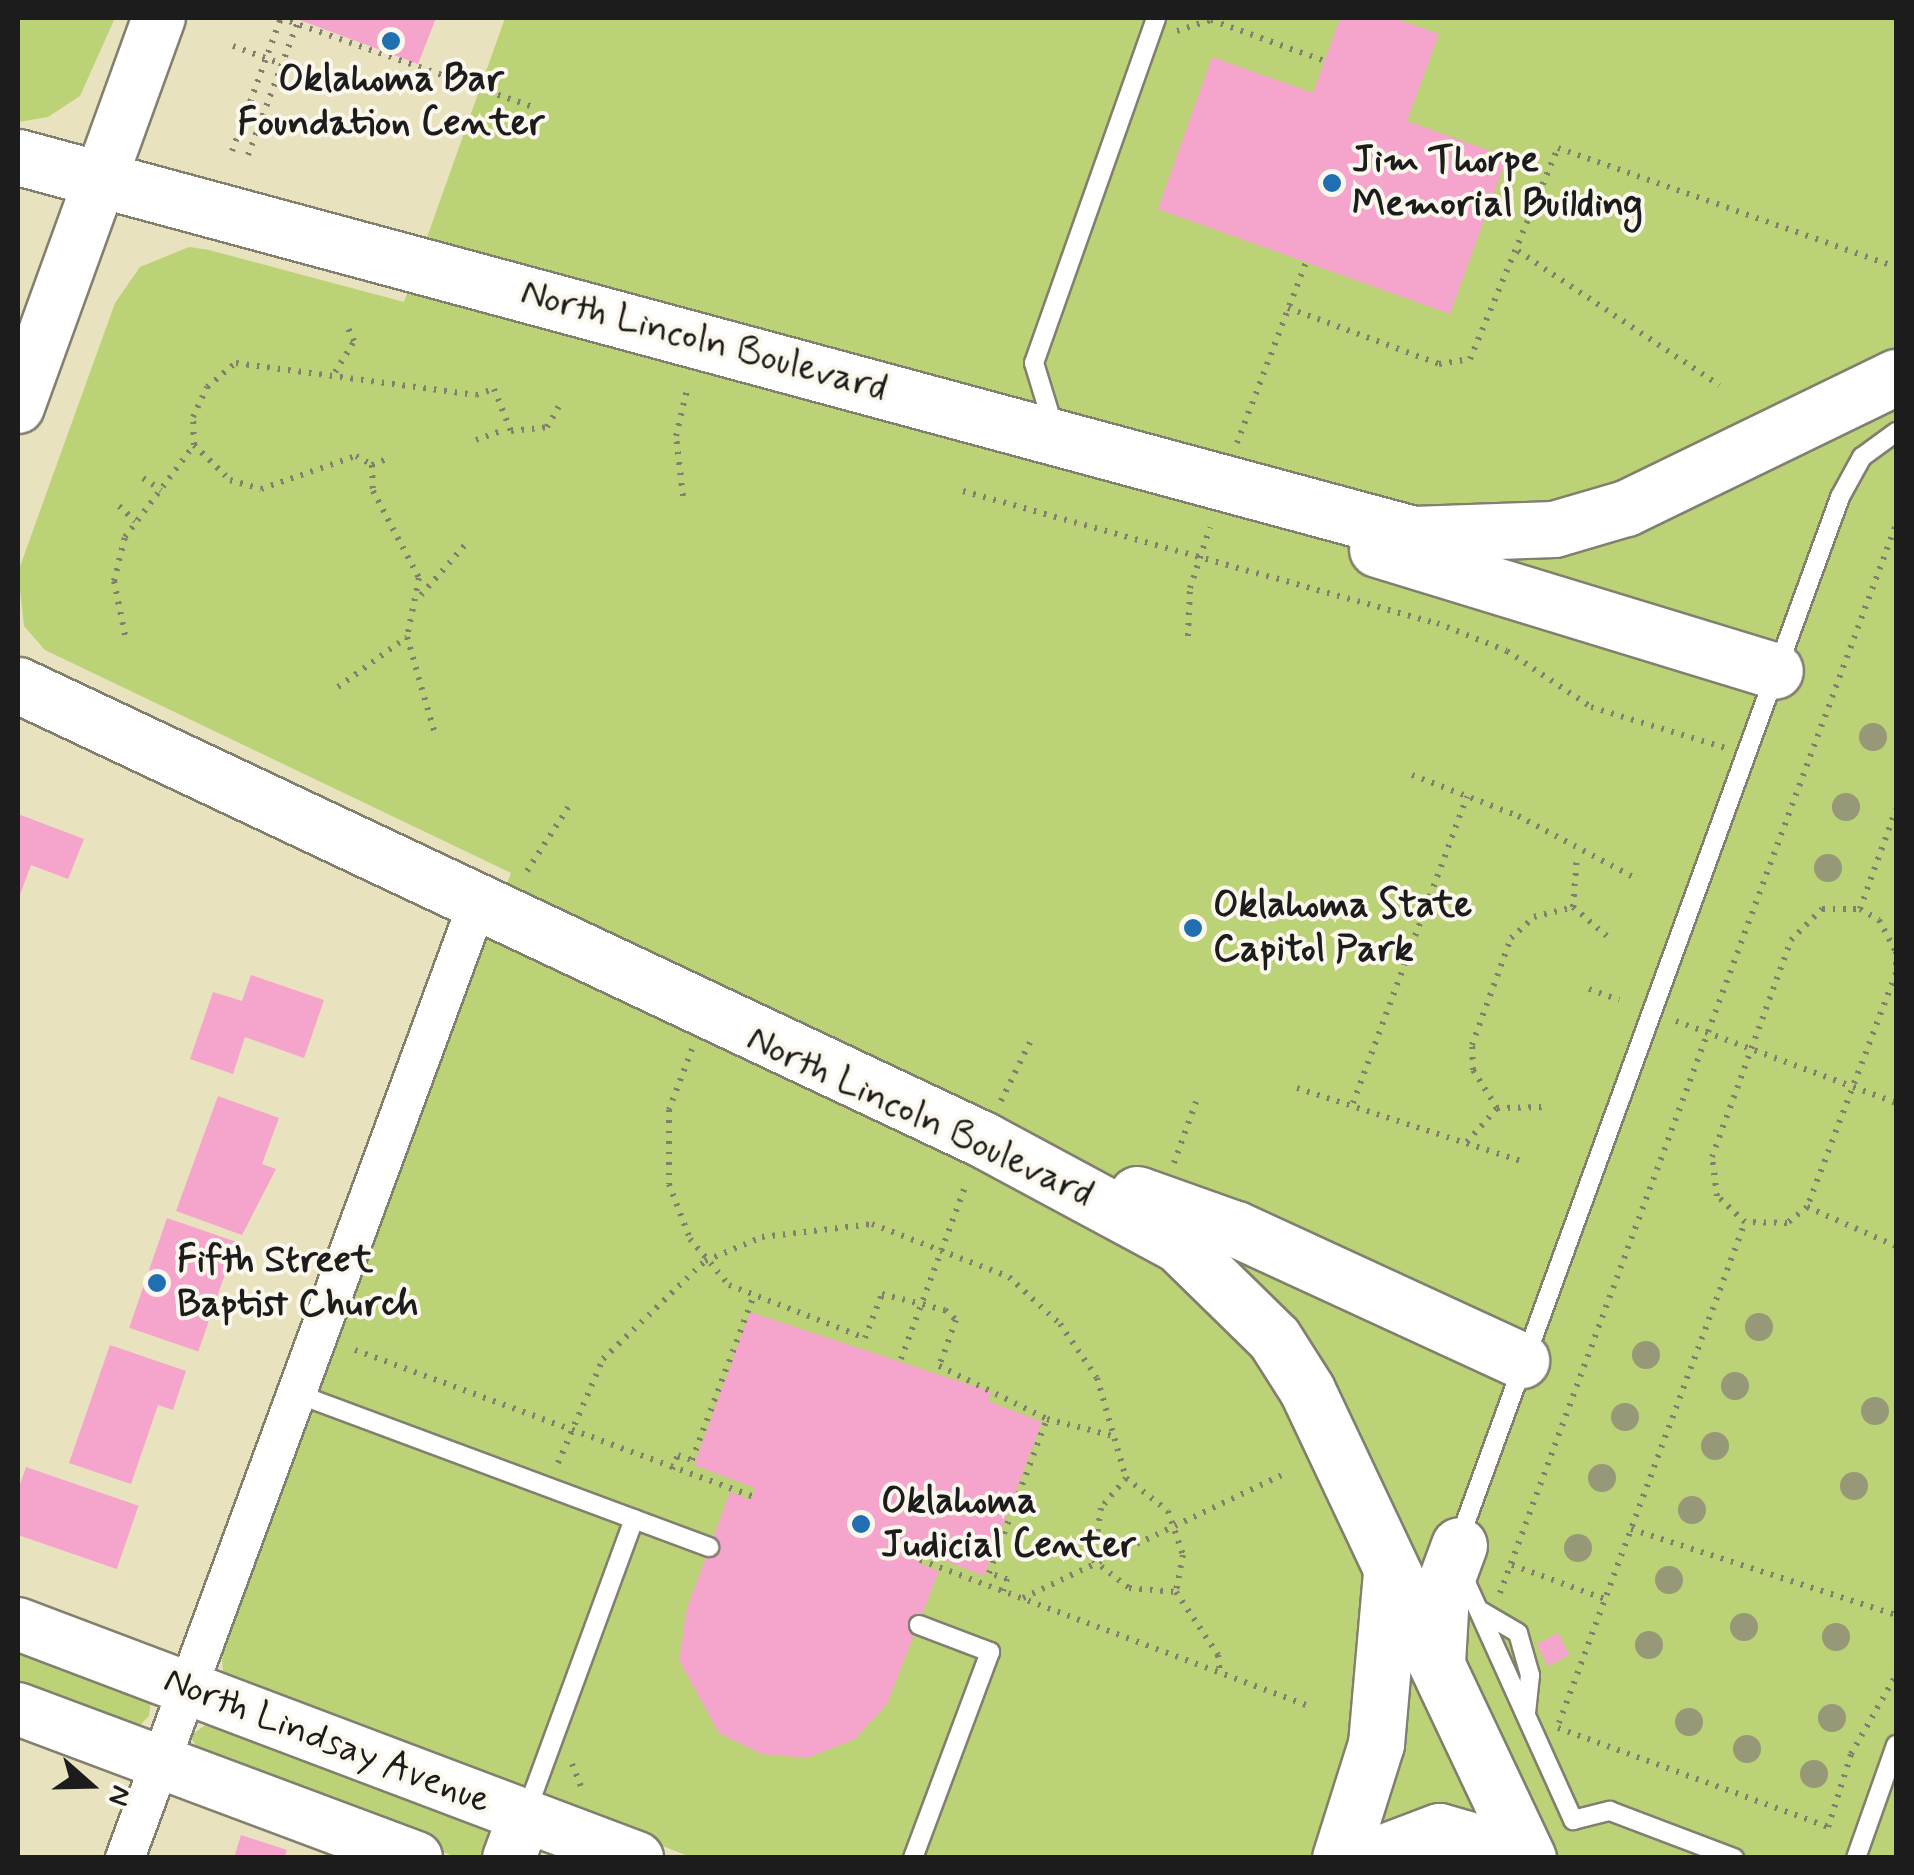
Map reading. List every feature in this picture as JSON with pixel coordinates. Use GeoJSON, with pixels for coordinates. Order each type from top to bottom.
{"type":"FeatureCollection","features":[{"type":"Feature","properties":{"kind":"main road","name":"North Lincoln Boulevard"},"geometry":{"type":"LineString","coordinates":[[18,158],[1057,434],[1413,534],[1554,528],[1626,508],[1896,378]]}},
{"type":"Feature","properties":{"kind":"main road"},"geometry":{"type":"LineString","coordinates":[[1225,483],[1398,558],[1775,672]]}},
{"type":"Feature","properties":{"kind":"main road","name":"North Lincoln Boulevard"},"geometry":{"type":"LineString","coordinates":[[18,685],[706,1015],[984,1139],[1178,1245],[1216,1275],[1274,1338],[1307,1390],[1527,1857]]}},
{"type":"Feature","properties":{"kind":"main road"},"geometry":{"type":"LineString","coordinates":[[984,1139],[1236,1229],[1521,1360]]}},
{"type":"Feature","properties":{"kind":"main road"},"geometry":{"type":"LineString","coordinates":[[1437,1665],[1441,1594],[1459,1545]]}},
{"type":"Feature","properties":{"kind":"main road"},"geometry":{"type":"LineString","coordinates":[[1340,1858],[1376,1744],[1391,1568]]}},
{"type":"Feature","properties":{"kind":"main road"},"geometry":{"type":"LineString","coordinates":[[1368,1858],[1400,1838],[1439,1831],[1527,1857]]}},
{"type":"Feature","properties":{"kind":"street"},"geometry":{"type":"LineString","coordinates":[[18,407],[160,18]]}},
{"type":"Feature","properties":{"kind":"street"},"geometry":{"type":"LineString","coordinates":[[124,1858],[476,905]]}},
{"type":"Feature","properties":{"kind":"street","name":"North Lindsay Avenue"},"geometry":{"type":"LineString","coordinates":[[18,1624],[185,1687],[517,1836],[637,1858]]}},
{"type":"Feature","properties":{"kind":"street","name":"North Lindsay Avenue"},"geometry":{"type":"LineString","coordinates":[[18,1709],[416,1858]]}},
{"type":"Feature","properties":{"kind":"lane"},"geometry":{"type":"LineString","coordinates":[[1057,434],[1034,363],[1156,18]]}},
{"type":"Feature","properties":{"kind":"lane"},"geometry":{"type":"LineString","coordinates":[[1734,1858],[1610,1811],[1574,1820],[1526,1712],[1530,1675],[1518,1633],[1479,1610],[1459,1545],[1521,1360],[1852,473],[1896,432]]}},
{"type":"Feature","properties":{"kind":"lane"},"geometry":{"type":"LineString","coordinates":[[295,1392],[709,1547]]}},
{"type":"Feature","properties":{"kind":"lane"},"geometry":{"type":"LineString","coordinates":[[517,1836],[634,1519]]}},
{"type":"Feature","properties":{"kind":"lane"},"geometry":{"type":"LineString","coordinates":[[914,1858],[990,1652],[918,1625]]}},
{"type":"Feature","properties":{"kind":"lane"},"geometry":{"type":"LineString","coordinates":[[1856,1858],[1896,1745]]}},
{"type":"Feature","properties":{"kind":"path"},"geometry":{"type":"LineString","coordinates":[[232,151],[266,58],[288,20]]}},
{"type":"Feature","properties":{"kind":"path"},"geometry":{"type":"LineString","coordinates":[[248,155],[282,64],[288,20]]}},
{"type":"Feature","properties":{"kind":"path"},"geometry":{"type":"LineString","coordinates":[[288,20],[536,108]]}},
{"type":"Feature","properties":{"kind":"path"},"geometry":{"type":"LineString","coordinates":[[1148,41],[1211,20],[1325,61]]}},
{"type":"Feature","properties":{"kind":"path"},"geometry":{"type":"LineString","coordinates":[[233,46],[282,64]]}},
{"type":"Feature","properties":{"kind":"path"},"geometry":{"type":"LineString","coordinates":[[1288,308],[1456,364],[1488,333],[1558,148],[1896,268]]}},
{"type":"Feature","properties":{"kind":"path"},"geometry":{"type":"LineString","coordinates":[[1518,251],[1719,386]]}},
{"type":"Feature","properties":{"kind":"path"},"geometry":{"type":"LineString","coordinates":[[1188,636],[1202,557],[1225,483],[1306,262]]}},
{"type":"Feature","properties":{"kind":"path"},"geometry":{"type":"LineString","coordinates":[[335,372],[354,342],[346,324]]}},
{"type":"Feature","properties":{"kind":"path"},"geometry":{"type":"LineString","coordinates":[[125,635],[114,580],[134,521],[194,445],[198,402],[236,363],[335,372],[476,395],[494,389],[504,430]]}},
{"type":"Feature","properties":{"kind":"path"},"geometry":{"type":"LineString","coordinates":[[683,496],[676,436],[688,386]]}},
{"type":"Feature","properties":{"kind":"path"},"geometry":{"type":"LineString","coordinates":[[476,440],[504,430],[547,427],[559,406]]}},
{"type":"Feature","properties":{"kind":"path"},"geometry":{"type":"LineString","coordinates":[[194,445],[230,480],[260,489],[356,456],[372,465],[386,460]]}},
{"type":"Feature","properties":{"kind":"path"},"geometry":{"type":"LineString","coordinates":[[372,465],[374,491],[411,551],[420,596]]}},
{"type":"Feature","properties":{"kind":"path"},"geometry":{"type":"LineString","coordinates":[[143,478],[161,490]]}},
{"type":"Feature","properties":{"kind":"path"},"geometry":{"type":"LineString","coordinates":[[963,491],[1437,623],[1507,651],[1591,707],[1744,755]]}},
{"type":"Feature","properties":{"kind":"path"},"geometry":{"type":"LineString","coordinates":[[119,506],[134,521]]}},
{"type":"Feature","properties":{"kind":"path"},"geometry":{"type":"LineString","coordinates":[[1479,1610],[1498,1599],[1512,1565],[1896,525]]}},
{"type":"Feature","properties":{"kind":"path"},"geometry":{"type":"LineString","coordinates":[[434,734],[407,637],[420,596],[465,544]]}},
{"type":"Feature","properties":{"kind":"path"},"geometry":{"type":"LineString","coordinates":[[338,688],[407,637]]}},
{"type":"Feature","properties":{"kind":"path"},"geometry":{"type":"LineString","coordinates":[[1412,775],[1467,796],[1577,855],[1633,877]]}},
{"type":"Feature","properties":{"kind":"path"},"geometry":{"type":"LineString","coordinates":[[1354,1103],[1467,796]]}},
{"type":"Feature","properties":{"kind":"path"},"geometry":{"type":"LineString","coordinates":[[527,872],[569,806]]}},
{"type":"Feature","properties":{"kind":"path"},"geometry":{"type":"LineString","coordinates":[[1860,909],[1896,810]]}},
{"type":"Feature","properties":{"kind":"path"},"geometry":{"type":"LineString","coordinates":[[1573,907],[1577,855]]}},
{"type":"Feature","properties":{"kind":"path"},"geometry":{"type":"LineString","coordinates":[[1573,907],[1608,938]]}},
{"type":"Feature","properties":{"kind":"path"},"geometry":{"type":"LineString","coordinates":[[1497,1108],[1474,1070],[1472,1045],[1511,938],[1534,917],[1573,907]]}},
{"type":"Feature","properties":{"kind":"path"},"geometry":{"type":"LineString","coordinates":[[1822,908],[1860,909],[1890,934],[1896,974],[1807,1207],[1788,1223],[1745,1222],[1717,1196],[1712,1157],[1751,1048],[1805,920],[1822,908]]}},
{"type":"Feature","properties":{"kind":"path"},"geometry":{"type":"LineString","coordinates":[[1588,989],[1619,1000]]}},
{"type":"Feature","properties":{"kind":"path"},"geometry":{"type":"LineString","coordinates":[[706,1015],[669,1110],[664,1156],[677,1212],[705,1261],[752,1300],[865,1338],[882,1294],[922,1301],[956,1320],[940,1366],[1047,1419],[1117,1437]]}},
{"type":"Feature","properties":{"kind":"path"},"geometry":{"type":"LineString","coordinates":[[1676,1021],[1896,1102]]}},
{"type":"Feature","properties":{"kind":"path"},"geometry":{"type":"LineString","coordinates":[[900,1359],[984,1139],[1033,1036]]}},
{"type":"Feature","properties":{"kind":"path"},"geometry":{"type":"LineString","coordinates":[[1297,1088],[1354,1103],[1523,1162]]}},
{"type":"Feature","properties":{"kind":"path"},"geometry":{"type":"LineString","coordinates":[[1170,1174],[1196,1102]]}},
{"type":"Feature","properties":{"kind":"path"},"geometry":{"type":"LineString","coordinates":[[1467,1142],[1497,1108],[1544,1107]]}},
{"type":"Feature","properties":{"kind":"path"},"geometry":{"type":"LineString","coordinates":[[1807,1207],[1896,1246]]}},
{"type":"Feature","properties":{"kind":"path"},"geometry":{"type":"LineString","coordinates":[[549,1487],[603,1359],[705,1261],[762,1237],[842,1222],[942,1249],[1036,1298],[1097,1378],[1126,1478],[1158,1497],[1174,1524],[1183,1555],[1176,1592],[1218,1655],[1220,1673]]}},
{"type":"Feature","properties":{"kind":"path"},"geometry":{"type":"LineString","coordinates":[[1536,1740],[1557,1728],[1745,1222]]}},
{"type":"Feature","properties":{"kind":"path"},"geometry":{"type":"LineString","coordinates":[[672,1470],[678,1455],[692,1460],[752,1300]]}},
{"type":"Feature","properties":{"kind":"path"},"geometry":{"type":"LineString","coordinates":[[355,1350],[672,1470],[752,1496]]}},
{"type":"Feature","properties":{"kind":"path"},"geometry":{"type":"LineString","coordinates":[[1002,1592],[1007,1579],[989,1573],[1047,1419]]}},
{"type":"Feature","properties":{"kind":"path"},"geometry":{"type":"LineString","coordinates":[[1023,1598],[1093,1560],[1282,1476]]}},
{"type":"Feature","properties":{"kind":"path"},"geometry":{"type":"LineString","coordinates":[[1093,1560],[1100,1508],[1126,1478]]}},
{"type":"Feature","properties":{"kind":"path"},"geometry":{"type":"LineString","coordinates":[[1631,1529],[1896,1615]]}},
{"type":"Feature","properties":{"kind":"path"},"geometry":{"type":"LineString","coordinates":[[920,1560],[1309,1706]]}},
{"type":"Feature","properties":{"kind":"path"},"geometry":{"type":"LineString","coordinates":[[1093,1560],[1129,1588],[1176,1592]]}},
{"type":"Feature","properties":{"kind":"path"},"geometry":{"type":"LineString","coordinates":[[1512,1565],[1605,1599]]}},
{"type":"Feature","properties":{"kind":"path"},"geometry":{"type":"LineString","coordinates":[[1557,1728],[1828,1827],[1851,1754],[1896,1675]]}},
{"type":"Feature","properties":{"kind":"green space"},"geometry":{"type":"Polygon","coordinates":[[[18,18],[115,18],[80,96],[48,117],[18,122],[18,18]]]}},
{"type":"Feature","properties":{"kind":"green space","name":"Oklahoma State Capitol Park"},"geometry":{"type":"Polygon","coordinates":[[[505,18],[1896,18],[1896,1857],[691,1857],[223,1678],[222,1653],[511,873],[45,650],[24,626],[18,572],[115,303],[140,267],[189,247],[404,302],[505,18]]]}},
{"type":"Feature","properties":{"kind":"green space"},"geometry":{"type":"Polygon","coordinates":[[[18,1640],[151,1700],[149,1716],[136,1729],[18,1691],[18,1640]]]}},
{"type":"Feature","properties":{"kind":"green space"},"geometry":{"type":"Polygon","coordinates":[[[211,1721],[490,1831],[484,1857],[456,1857],[204,1759],[190,1736],[211,1721]]]}},
{"type":"Feature","properties":{"kind":"building","name":"Oklahoma Bar Foundation Center"},"geometry":{"type":"Polygon","coordinates":[[[294,18],[436,18],[418,64],[294,18]]]}},
{"type":"Feature","properties":{"kind":"building","name":"Jim Thorpe Memorial Building"},"geometry":{"type":"Polygon","coordinates":[[[1340,18],[1394,18],[1439,34],[1407,121],[1507,157],[1450,314],[1158,209],[1212,57],[1313,93],[1340,18]]]}},
{"type":"Feature","properties":{"kind":"building"},"geometry":{"type":"Polygon","coordinates":[[[18,814],[84,839],[68,879],[31,865],[18,900],[18,814]]]}},
{"type":"Feature","properties":{"kind":"building"},"geometry":{"type":"Polygon","coordinates":[[[251,975],[324,1000],[304,1058],[245,1037],[233,1074],[190,1059],[213,992],[242,1001],[251,975]]]}},
{"type":"Feature","properties":{"kind":"building"},"geometry":{"type":"Polygon","coordinates":[[[218,1096],[279,1118],[262,1164],[276,1169],[242,1235],[176,1211],[218,1096]]]}},
{"type":"Feature","properties":{"kind":"building"},"geometry":{"type":"Polygon","coordinates":[[[167,1218],[236,1242],[198,1351],[129,1328],[167,1218]]]}},
{"type":"Feature","properties":{"kind":"building","name":"Oklahoma Judicial Center"},"geometry":{"type":"Polygon","coordinates":[[[750,1312],[991,1392],[988,1401],[1042,1422],[984,1576],[923,1552],[918,1563],[939,1571],[887,1704],[855,1739],[807,1758],[761,1754],[719,1733],[679,1660],[687,1608],[730,1492],[751,1500],[755,1488],[694,1465],[750,1312]]]}},
{"type":"Feature","properties":{"kind":"building"},"geometry":{"type":"Polygon","coordinates":[[[110,1345],[186,1371],[173,1410],[158,1405],[131,1484],[69,1463],[110,1345]]]}},
{"type":"Feature","properties":{"kind":"building"},"geometry":{"type":"Polygon","coordinates":[[[26,1467],[139,1506],[117,1569],[18,1535],[18,1490],[26,1467]]]}},
{"type":"Feature","properties":{"kind":"building"},"geometry":{"type":"Polygon","coordinates":[[[1558,1633],[1569,1655],[1548,1666],[1537,1644],[1558,1633]]]}},
{"type":"Feature","properties":{"kind":"building"},"geometry":{"type":"Polygon","coordinates":[[[241,1835],[287,1850],[284,1858],[234,1858],[241,1835]]]}},
{"type":"Feature","properties":{"kind":"place","name":"Oklahoma Bar Foundation Center"},"geometry":{"type":"Point","coordinates":[391,41]}},
{"type":"Feature","properties":{"kind":"place","name":"Jim Thorpe Memorial Building"},"geometry":{"type":"Point","coordinates":[1332,183]}},
{"type":"Feature","properties":{"kind":"place","name":"Oklahoma State Capitol Park"},"geometry":{"type":"Point","coordinates":[1193,928]}},
{"type":"Feature","properties":{"kind":"place","name":"Fifth Street Baptist Church"},"geometry":{"type":"Point","coordinates":[157,1283]}},
{"type":"Feature","properties":{"kind":"place","name":"Oklahoma Judicial Center"},"geometry":{"type":"Point","coordinates":[861,1524]}}]}
